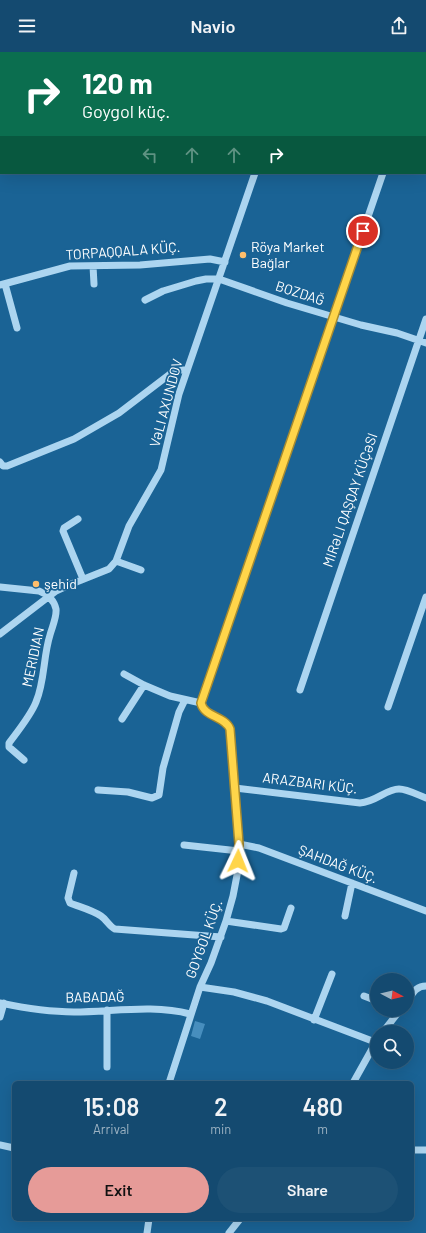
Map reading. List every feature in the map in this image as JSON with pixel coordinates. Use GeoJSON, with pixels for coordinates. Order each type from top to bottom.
{"type":"FeatureCollection","features":[{"type":"Feature","properties":{"kind":"street","name":"VƏLI AXUNDOV"},"geometry":{"type":"LineString","coordinates":[[116,561],[129,526],[160,470],[176,405],[187,370],[255,174]]}},
{"type":"Feature","properties":{"kind":"street"},"geometry":{"type":"LineString","coordinates":[[124,674],[144,685],[170,696],[201,703],[383,174]]}},
{"type":"Feature","properties":{"kind":"street","name":"TORPAQQALA KÜÇ."},"geometry":{"type":"LineString","coordinates":[[2,284],[70,266],[140,265],[210,259],[225,262]]}},
{"type":"Feature","properties":{"kind":"street"},"geometry":{"type":"LineString","coordinates":[[93,266],[94,284]]}},
{"type":"Feature","properties":{"kind":"street","name":"BOZDAĞ"},"geometry":{"type":"LineString","coordinates":[[145,300],[163,292],[196,281],[219,279],[287,303],[361,325],[396,333],[426,343]]}},
{"type":"Feature","properties":{"kind":"street"},"geometry":{"type":"LineString","coordinates":[[2,284],[17,328]]}},
{"type":"Feature","properties":{"kind":"street","name":"MIRƏLI QAŞQAY KÜÇƏSI"},"geometry":{"type":"LineString","coordinates":[[300,690],[426,319]]}},
{"type":"Feature","properties":{"kind":"street"},"geometry":{"type":"LineString","coordinates":[[0,462],[3,466],[7,466],[74,439],[119,413],[174,371],[187,370]]}},
{"type":"Feature","properties":{"kind":"street"},"geometry":{"type":"LineString","coordinates":[[78,519],[64,528],[63,531],[83,579]]}},
{"type":"Feature","properties":{"kind":"street"},"geometry":{"type":"LineString","coordinates":[[0,634],[63,587],[109,568],[116,561],[141,570]]}},
{"type":"Feature","properties":{"kind":"street"},"geometry":{"type":"LineString","coordinates":[[0,587],[39,592],[49,597]]}},
{"type":"Feature","properties":{"kind":"street","name":"MERIDIAN"},"geometry":{"type":"LineString","coordinates":[[24,760],[9,747],[9,743],[36,704],[40,692],[46,650],[55,618],[55,607],[49,597]]}},
{"type":"Feature","properties":{"kind":"street"},"geometry":{"type":"LineString","coordinates":[[388,707],[426,597]]}},
{"type":"Feature","properties":{"kind":"street"},"geometry":{"type":"LineString","coordinates":[[122,719],[144,685]]}},
{"type":"Feature","properties":{"kind":"street"},"geometry":{"type":"LineString","coordinates":[[98,790],[128,792],[152,798],[160,795],[163,768],[179,712],[185,700]]}},
{"type":"Feature","properties":{"kind":"street","name":"GOYGOL KÜÇ."},"geometry":{"type":"LineString","coordinates":[[170,1081],[190,1014],[221,937],[238,870],[239,848],[230,729],[226,723],[204,710],[201,703]]}},
{"type":"Feature","properties":{"kind":"street"},"geometry":{"type":"LineString","coordinates":[[235,788],[360,803],[372,801],[392,790],[398,789],[426,798]]}},
{"type":"Feature","properties":{"kind":"street","name":"ŞAHDAĞ KÜÇ."},"geometry":{"type":"LineString","coordinates":[[184,845],[259,848],[426,911]]}},
{"type":"Feature","properties":{"kind":"street"},"geometry":{"type":"LineString","coordinates":[[74,873],[68,898],[70,903],[100,915],[115,930],[221,937]]}},
{"type":"Feature","properties":{"kind":"street"},"geometry":{"type":"LineString","coordinates":[[345,916],[352,883]]}},
{"type":"Feature","properties":{"kind":"street"},"geometry":{"type":"LineString","coordinates":[[226,921],[281,929],[284,928],[291,908]]}},
{"type":"Feature","properties":{"kind":"street"},"geometry":{"type":"LineString","coordinates":[[314,1020],[332,974]]}},
{"type":"Feature","properties":{"kind":"street"},"geometry":{"type":"LineString","coordinates":[[414,991],[420,986],[426,986]]}},
{"type":"Feature","properties":{"kind":"street"},"geometry":{"type":"LineString","coordinates":[[200,987],[251,996],[370,1039]]}},
{"type":"Feature","properties":{"kind":"street"},"geometry":{"type":"LineString","coordinates":[[364,996],[370,998]]}},
{"type":"Feature","properties":{"kind":"street"},"geometry":{"type":"LineString","coordinates":[[0,1017],[2,1003]]}},
{"type":"Feature","properties":{"kind":"street","name":"BABADAĞ"},"geometry":{"type":"LineString","coordinates":[[2,1003],[55,1011],[167,1010],[190,1014]]}},
{"type":"Feature","properties":{"kind":"street"},"geometry":{"type":"LineString","coordinates":[[107,1010],[107,1067]]}},
{"type":"Feature","properties":{"kind":"street"},"geometry":{"type":"LineString","coordinates":[[388,1025],[395,1017]]}},
{"type":"Feature","properties":{"kind":"street"},"geometry":{"type":"LineString","coordinates":[[354,1081],[370,1052]]}},
{"type":"Feature","properties":{"kind":"street"},"geometry":{"type":"LineString","coordinates":[[0,1145],[12,1148]]}},
{"type":"Feature","properties":{"kind":"street"},"geometry":{"type":"LineString","coordinates":[[414,1150],[426,1150]]}},
{"type":"Feature","properties":{"kind":"street"},"geometry":{"type":"LineString","coordinates":[[147,1233],[149,1221]]}},
{"type":"Feature","properties":{"kind":"street"},"geometry":{"type":"LineString","coordinates":[[229,1233],[238,1221]]}},
{"type":"Feature","properties":{"kind":"building"},"geometry":{"type":"Polygon","coordinates":[[[195,1021],[205,1024],[200,1039],[191,1036],[195,1021]]]}},
{"type":"Feature","properties":{"kind":"place","name":"Röya Market Bağlar"},"geometry":{"type":"Point","coordinates":[243,255]}},
{"type":"Feature","properties":{"kind":"place","name":"şehid"},"geometry":{"type":"Point","coordinates":[36,584]}},
{"type":"Feature","properties":{"kind":"route"},"geometry":{"type":"LineString","coordinates":[[238,861],[239,844],[230,729],[226,723],[204,710],[201,703],[363,231]]}}]}
